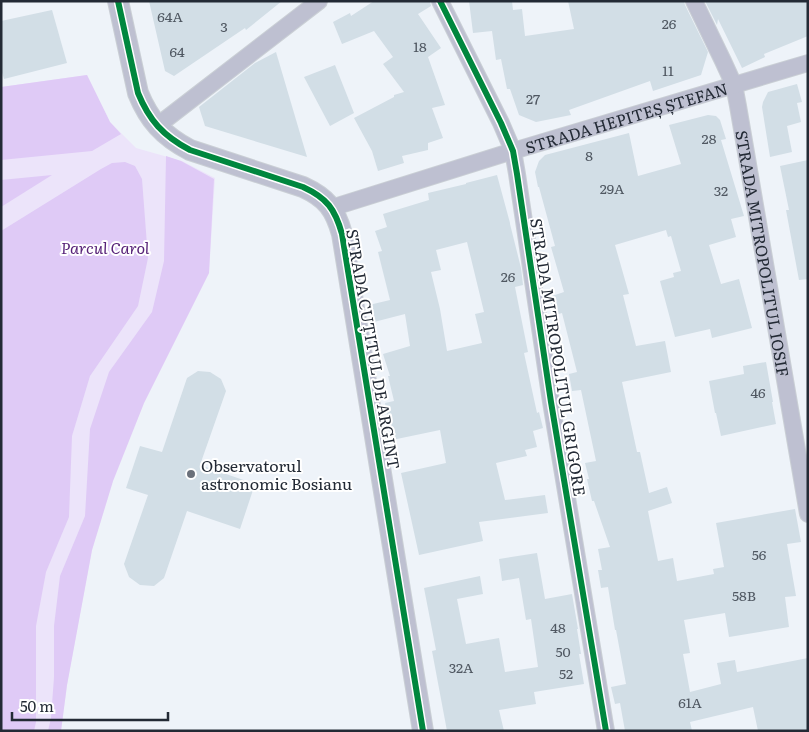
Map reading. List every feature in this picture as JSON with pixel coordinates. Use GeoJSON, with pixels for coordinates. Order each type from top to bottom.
{"type":"FeatureCollection","features":[{"type":"Feature","properties":{"kind":"street","name":"STRADA CUȚITUL DE ARGINT"},"geometry":{"type":"LineString","coordinates":[[118,1],[138,92],[143,106],[157,126],[172,139],[190,150],[303,186],[318,194],[336,215],[342,234],[423,731]]}},
{"type":"Feature","properties":{"kind":"street"},"geometry":{"type":"LineString","coordinates":[[157,126],[319,1]]}},
{"type":"Feature","properties":{"kind":"street","name":"STRADA MITROPOLITUL GRIGORE"},"geometry":{"type":"LineString","coordinates":[[440,1],[501,122],[513,151],[551,402],[606,731]]}},
{"type":"Feature","properties":{"kind":"street","name":"STRADA MITROPOLITUL IOSIF"},"geometry":{"type":"LineString","coordinates":[[694,1],[734,85],[808,514]]}},
{"type":"Feature","properties":{"kind":"street","name":"STRADA HEPITEȘ ȘTEFAN"},"geometry":{"type":"LineString","coordinates":[[331,208],[513,151],[808,63]]}},
{"type":"Feature","properties":{"kind":"green space","name":"Parcul Carol"},"geometry":{"type":"Polygon","coordinates":[[[87,75],[110,122],[136,148],[182,161],[215,178],[209,273],[144,403],[113,481],[92,550],[67,685],[61,731],[1,731],[1,87],[87,75]]]}},
{"type":"Feature","properties":{"kind":"green space"},"geometry":{"type":"Polygon","coordinates":[[[87,75],[110,122],[121,134],[92,151],[1,160],[1,87],[87,75]]]}},
{"type":"Feature","properties":{"kind":"green space"},"geometry":{"type":"Polygon","coordinates":[[[166,156],[181,161],[214,179],[209,273],[144,403],[113,481],[92,550],[67,685],[61,731],[48,731],[51,718],[54,677],[54,626],[60,576],[85,516],[90,429],[109,372],[152,312],[164,261],[166,156]]]}},
{"type":"Feature","properties":{"kind":"green space"},"geometry":{"type":"Polygon","coordinates":[[[125,162],[135,166],[142,179],[148,258],[138,306],[90,376],[72,436],[69,517],[46,572],[36,626],[36,722],[34,731],[1,731],[1,231],[101,169],[112,163],[125,162]]]}},
{"type":"Feature","properties":{"kind":"green space"},"geometry":{"type":"Polygon","coordinates":[[[52,175],[1,207],[1,180],[52,175]]]}},
{"type":"Feature","properties":{"kind":"building"},"geometry":{"type":"Polygon","coordinates":[[[149,1],[282,1],[246,30],[245,28],[174,76],[165,71],[149,1]]]}},
{"type":"Feature","properties":{"kind":"building"},"geometry":{"type":"Polygon","coordinates":[[[374,1],[430,1],[431,6],[418,14],[441,48],[428,57],[445,105],[432,108],[443,138],[428,143],[428,150],[402,156],[404,163],[378,171],[372,151],[354,118],[394,97],[394,95],[404,92],[383,64],[393,57],[374,31],[342,44],[333,22],[350,13],[351,16],[374,1]]]}},
{"type":"Feature","properties":{"kind":"building"},"geometry":{"type":"Polygon","coordinates":[[[469,1],[512,1],[513,10],[522,9],[525,36],[574,29],[568,1],[684,1],[708,52],[701,75],[653,91],[650,81],[569,110],[571,115],[536,122],[519,115],[510,89],[507,89],[501,59],[496,60],[492,31],[473,33],[469,1]]]}},
{"type":"Feature","properties":{"kind":"building"},"geometry":{"type":"Polygon","coordinates":[[[705,1],[808,1],[808,36],[764,54],[765,57],[742,68],[718,19],[717,25],[705,1]]]}},
{"type":"Feature","properties":{"kind":"building"},"geometry":{"type":"Polygon","coordinates":[[[52,10],[67,63],[4,79],[1,69],[1,21],[52,10]]]}},
{"type":"Feature","properties":{"kind":"building"},"geometry":{"type":"Polygon","coordinates":[[[276,52],[307,157],[205,126],[199,107],[255,63],[276,52]]]}},
{"type":"Feature","properties":{"kind":"building"},"geometry":{"type":"Polygon","coordinates":[[[335,65],[354,113],[330,126],[304,77],[335,65]]]}},
{"type":"Feature","properties":{"kind":"building"},"geometry":{"type":"Polygon","coordinates":[[[797,84],[802,102],[797,103],[801,122],[787,126],[792,152],[770,157],[762,107],[763,102],[768,92],[797,84]]]}},
{"type":"Feature","properties":{"kind":"building"},"geometry":{"type":"Polygon","coordinates":[[[708,115],[716,116],[720,120],[726,139],[721,140],[744,216],[731,219],[736,237],[709,245],[721,284],[739,279],[752,328],[712,338],[710,329],[675,337],[660,281],[674,277],[673,273],[681,271],[671,236],[668,237],[666,230],[615,245],[629,294],[623,295],[636,346],[665,341],[671,372],[622,382],[637,452],[640,452],[649,493],[667,487],[672,503],[648,511],[658,561],[673,558],[677,581],[714,574],[713,569],[724,567],[716,523],[795,509],[801,542],[787,544],[796,596],[785,597],[789,627],[729,637],[725,613],[684,620],[690,653],[683,654],[690,692],[721,684],[717,663],[735,660],[737,672],[808,658],[808,731],[758,731],[753,707],[690,722],[692,731],[625,731],[620,703],[615,704],[611,687],[626,684],[608,587],[601,588],[598,570],[602,570],[598,549],[610,547],[594,501],[592,501],[587,479],[589,479],[585,463],[596,461],[581,390],[572,391],[569,374],[577,372],[562,313],[555,315],[549,297],[564,292],[551,247],[555,246],[535,172],[539,161],[545,155],[629,133],[638,176],[681,164],[669,125],[708,115]]]}},
{"type":"Feature","properties":{"kind":"building"},"geometry":{"type":"Polygon","coordinates":[[[808,160],[808,279],[799,280],[786,210],[789,210],[780,166],[808,160]]]}},
{"type":"Feature","properties":{"kind":"building"},"geometry":{"type":"Polygon","coordinates":[[[497,175],[521,268],[523,285],[515,287],[528,352],[524,353],[537,413],[539,412],[543,428],[533,431],[537,447],[525,450],[527,456],[496,463],[505,500],[545,495],[548,513],[479,522],[483,541],[419,555],[401,473],[446,463],[440,430],[392,440],[385,403],[394,401],[388,376],[390,376],[383,354],[410,346],[405,314],[374,322],[369,305],[390,300],[378,252],[382,251],[375,231],[387,227],[383,214],[429,200],[428,193],[497,175]],[[467,242],[436,250],[441,270],[431,272],[447,351],[482,343],[475,314],[484,312],[467,242]]]}},
{"type":"Feature","properties":{"kind":"building"},"geometry":{"type":"Polygon","coordinates":[[[766,362],[776,424],[721,436],[709,381],[744,374],[743,366],[766,362]]]}},
{"type":"Feature","properties":{"kind":"building","name":"Observatorul astronomic Bosianu"},"geometry":{"type":"Polygon","coordinates":[[[198,371],[210,372],[221,379],[226,391],[200,465],[255,484],[240,529],[187,511],[164,578],[154,586],[140,585],[129,577],[124,564],[148,495],[126,488],[140,446],[162,452],[187,378],[198,371]]]}},
{"type":"Feature","properties":{"kind":"building"},"geometry":{"type":"Polygon","coordinates":[[[537,553],[545,599],[572,594],[584,684],[534,692],[536,704],[499,710],[504,731],[447,731],[432,651],[436,650],[424,588],[480,576],[483,594],[457,599],[466,644],[499,638],[505,672],[538,667],[531,619],[526,620],[519,578],[502,581],[499,559],[537,553]]]}},
{"type":"Feature","properties":{"kind":"cycle path"},"geometry":{"type":"LineString","coordinates":[[118,1],[138,93],[152,119],[165,133],[190,150],[303,187],[324,200],[336,218],[342,234],[423,731]]}},
{"type":"Feature","properties":{"kind":"cycle path"},"geometry":{"type":"LineString","coordinates":[[440,1],[513,151],[551,402],[606,731]]}},
{"type":"Feature","properties":{"kind":"place","name":"Observatorul astronomic Bosianu"},"geometry":{"type":"Point","coordinates":[191,474]}}]}
